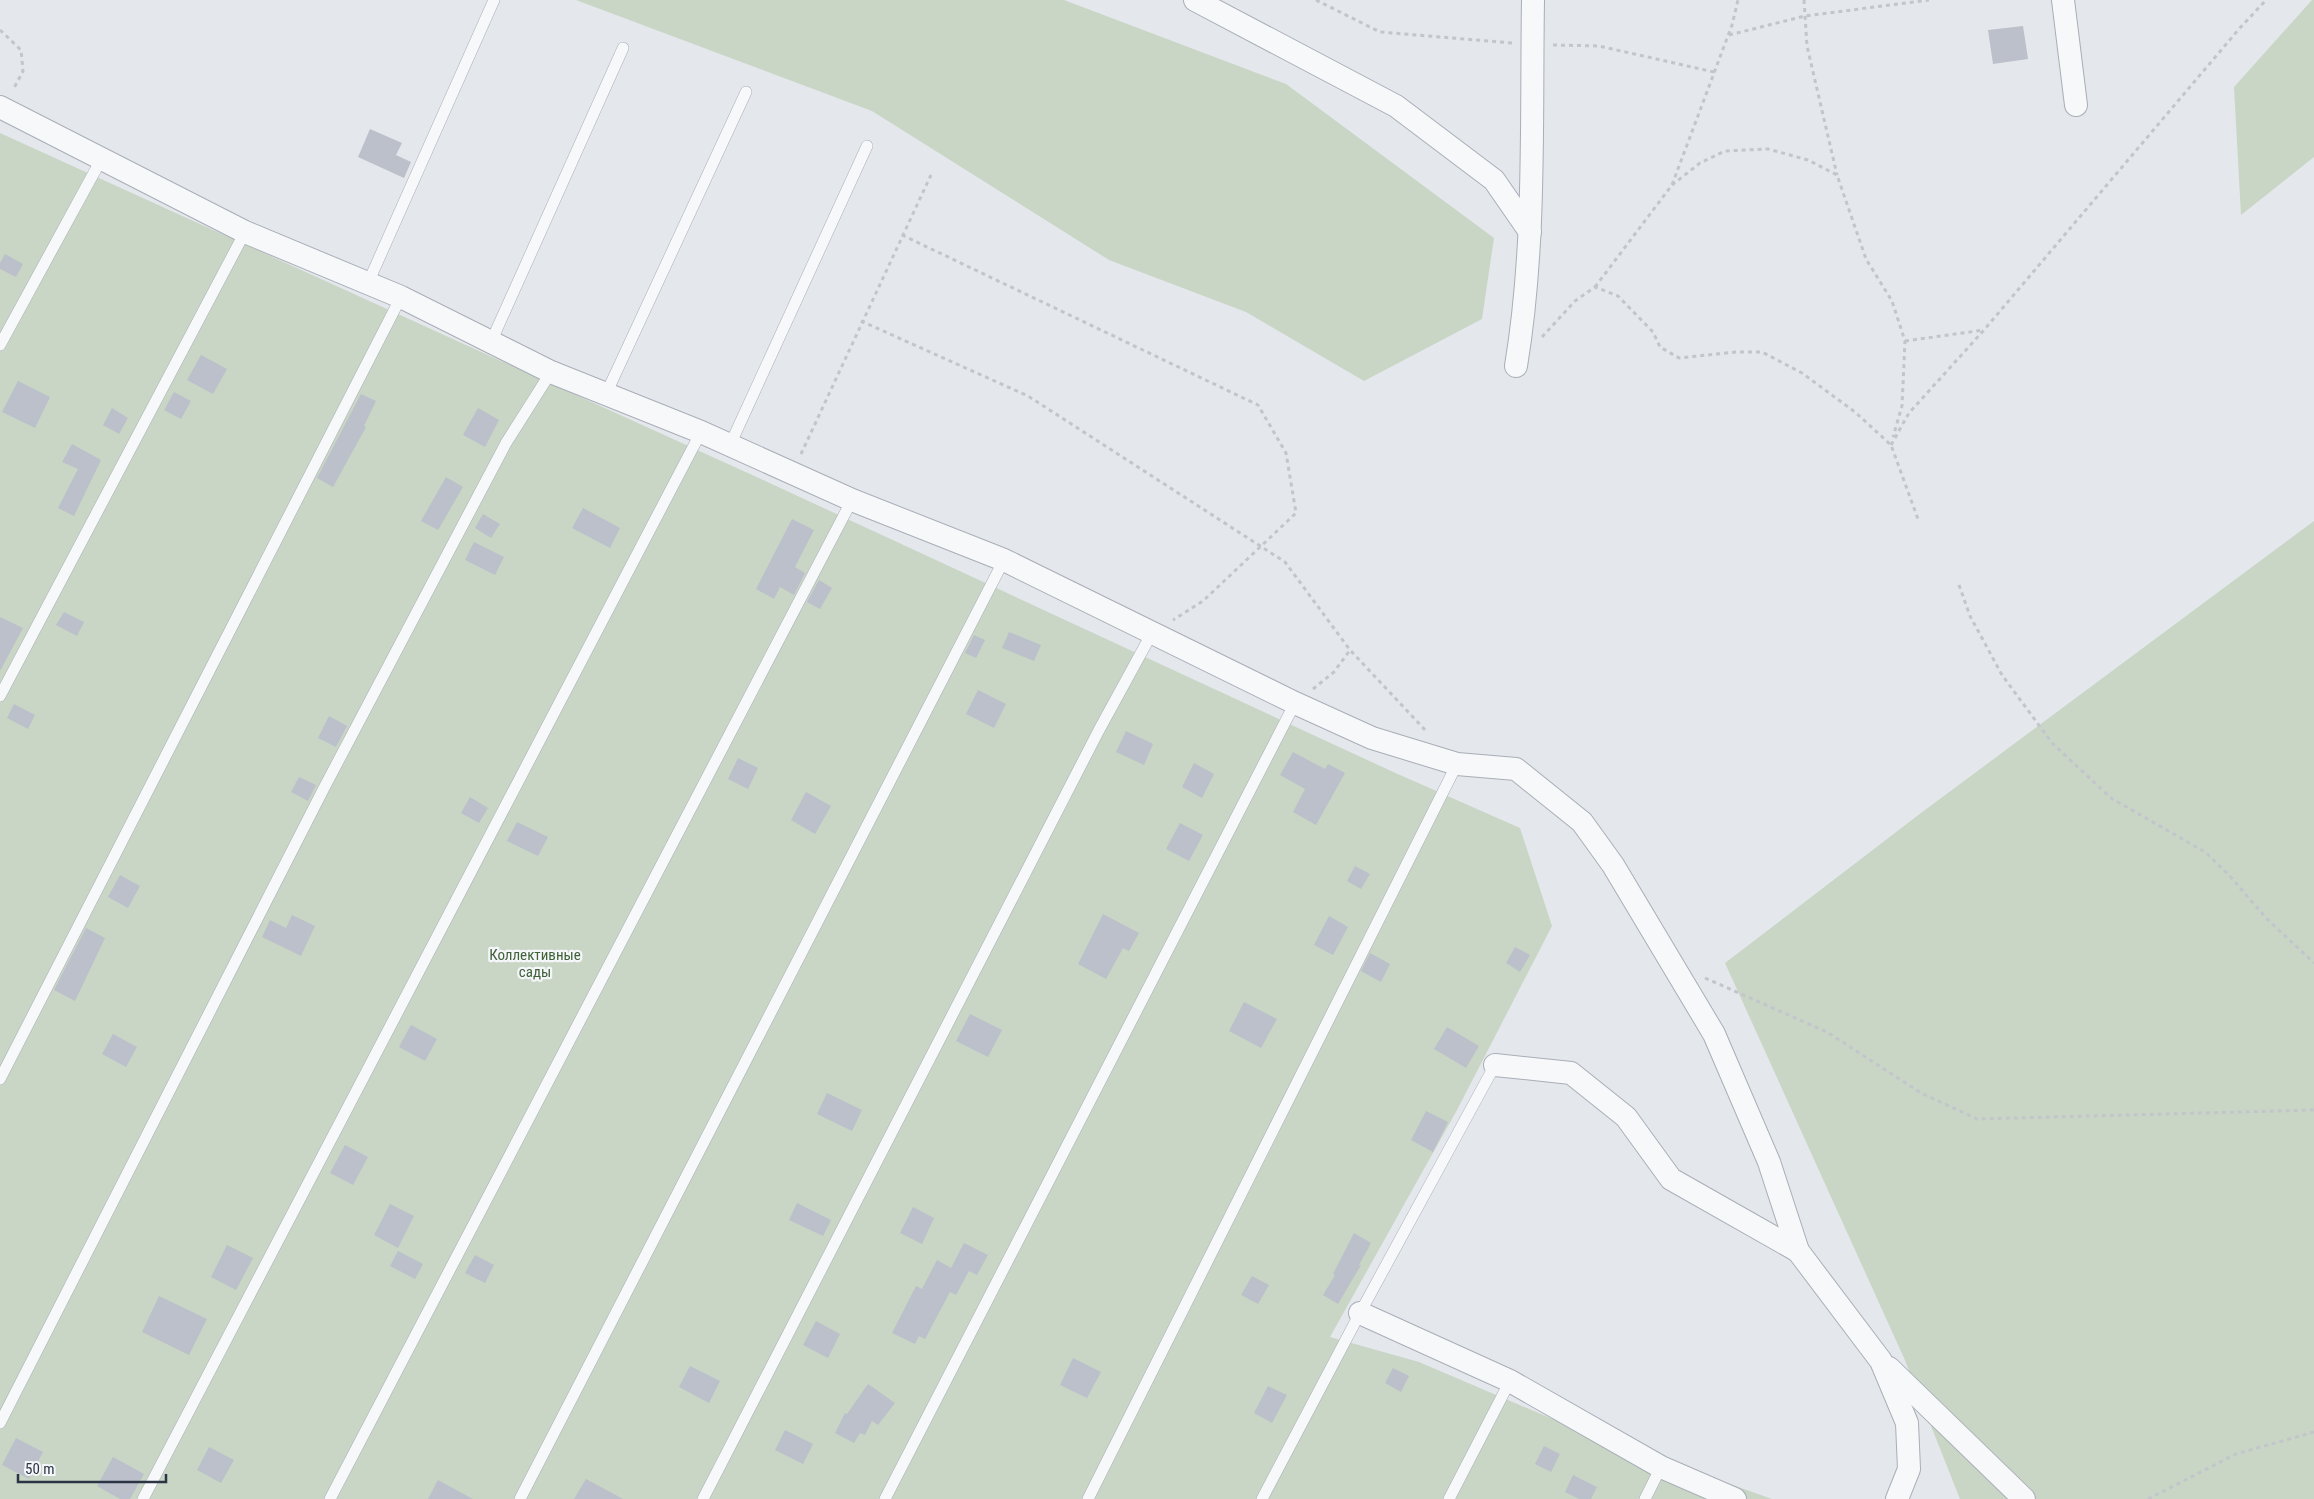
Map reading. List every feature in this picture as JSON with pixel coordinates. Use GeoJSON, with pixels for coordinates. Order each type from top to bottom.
{"type":"FeatureCollection","features":[{"type":"Feature","properties":{"kind":"street"},"geometry":{"type":"LineString","coordinates":[[1195,0],[1396,106],[1494,180],[1530,232]]}},
{"type":"Feature","properties":{"kind":"street"},"geometry":{"type":"LineString","coordinates":[[1516,366],[1525,309],[1530,232],[1533,0]]}},
{"type":"Feature","properties":{"kind":"street"},"geometry":{"type":"LineString","coordinates":[[2063,0],[2076,105]]}},
{"type":"Feature","properties":{"kind":"street"},"geometry":{"type":"LineString","coordinates":[[1,108],[245,232],[401,297],[551,372],[701,432],[852,500],[1004,560],[1295,703],[1372,738],[1457,764],[1516,769],[1582,822],[1613,866],[1714,1034],[1769,1162],[1798,1251],[1881,1360],[2024,1499]]}},
{"type":"Feature","properties":{"kind":"street"},"geometry":{"type":"LineString","coordinates":[[1495,1065],[1571,1073],[1626,1118],[1672,1179],[1798,1251]]}},
{"type":"Feature","properties":{"kind":"street"},"geometry":{"type":"LineString","coordinates":[[1360,1313],[1510,1381],[1661,1467],[1734,1499]]}},
{"type":"Feature","properties":{"kind":"street"},"geometry":{"type":"LineString","coordinates":[[1881,1360],[1907,1423],[1909,1469],[1897,1499]]}},
{"type":"Feature","properties":{"kind":"lane"},"geometry":{"type":"LineString","coordinates":[[368,283],[494,0]]}},
{"type":"Feature","properties":{"kind":"lane"},"geometry":{"type":"LineString","coordinates":[[490,342],[623,48]]}},
{"type":"Feature","properties":{"kind":"lane"},"geometry":{"type":"LineString","coordinates":[[606,394],[746,92]]}},
{"type":"Feature","properties":{"kind":"lane"},"geometry":{"type":"LineString","coordinates":[[730,445],[867,146]]}},
{"type":"Feature","properties":{"kind":"lane"},"geometry":{"type":"LineString","coordinates":[[0,345],[102,158]]}},
{"type":"Feature","properties":{"kind":"lane"},"geometry":{"type":"LineString","coordinates":[[0,696],[245,232]]}},
{"type":"Feature","properties":{"kind":"lane"},"geometry":{"type":"LineString","coordinates":[[0,1079],[401,297]]}},
{"type":"Feature","properties":{"kind":"lane"},"geometry":{"type":"LineString","coordinates":[[0,1423],[324,788],[506,443],[551,372]]}},
{"type":"Feature","properties":{"kind":"lane"},"geometry":{"type":"LineString","coordinates":[[143,1499],[701,432]]}},
{"type":"Feature","properties":{"kind":"lane"},"geometry":{"type":"LineString","coordinates":[[330,1499],[852,500]]}},
{"type":"Feature","properties":{"kind":"lane"},"geometry":{"type":"LineString","coordinates":[[520,1499],[1004,560]]}},
{"type":"Feature","properties":{"kind":"lane"},"geometry":{"type":"LineString","coordinates":[[702,1499],[1095,739],[1152,633]]}},
{"type":"Feature","properties":{"kind":"lane"},"geometry":{"type":"LineString","coordinates":[[885,1499],[1295,703]]}},
{"type":"Feature","properties":{"kind":"lane"},"geometry":{"type":"LineString","coordinates":[[1088,1499],[1457,764]]}},
{"type":"Feature","properties":{"kind":"lane"},"geometry":{"type":"LineString","coordinates":[[1262,1499],[1360,1313],[1495,1065]]}},
{"type":"Feature","properties":{"kind":"lane"},"geometry":{"type":"LineString","coordinates":[[1449,1499],[1510,1381]]}},
{"type":"Feature","properties":{"kind":"lane"},"geometry":{"type":"LineString","coordinates":[[1645,1499],[1661,1467]]}},
{"type":"Feature","properties":{"kind":"path"},"geometry":{"type":"LineString","coordinates":[[1672,185],[1728,35],[1738,0]]}},
{"type":"Feature","properties":{"kind":"path"},"geometry":{"type":"LineString","coordinates":[[1804,0],[1807,46],[1837,175],[1866,259],[1892,301],[1905,341],[1902,406],[1891,445]]}},
{"type":"Feature","properties":{"kind":"path"},"geometry":{"type":"LineString","coordinates":[[1728,35],[1805,16],[1930,0]]}},
{"type":"Feature","properties":{"kind":"path"},"geometry":{"type":"LineString","coordinates":[[1891,445],[1909,413],[1984,330],[2239,29],[2266,0]]}},
{"type":"Feature","properties":{"kind":"path"},"geometry":{"type":"LineString","coordinates":[[0,30],[21,50],[23,71],[1,108]]}},
{"type":"Feature","properties":{"kind":"path"},"geometry":{"type":"LineString","coordinates":[[1541,338],[1575,301],[1595,287],[1672,185],[1700,163],[1725,152],[1768,149],[1808,160],[1837,175]]}},
{"type":"Feature","properties":{"kind":"path"},"geometry":{"type":"LineString","coordinates":[[792,473],[861,321],[931,175]]}},
{"type":"Feature","properties":{"kind":"path"},"geometry":{"type":"LineString","coordinates":[[902,235],[1258,405],[1286,453],[1296,513],[1203,601],[1152,633]]}},
{"type":"Feature","properties":{"kind":"path"},"geometry":{"type":"LineString","coordinates":[[1595,287],[1618,296],[1653,332],[1660,347],[1679,358],[1736,352],[1762,352],[1802,373],[1855,412],[1891,445],[1918,519]]}},
{"type":"Feature","properties":{"kind":"path"},"geometry":{"type":"LineString","coordinates":[[861,321],[1028,396],[1285,562],[1350,650],[1431,736]]}},
{"type":"Feature","properties":{"kind":"path"},"geometry":{"type":"LineString","coordinates":[[1905,341],[1984,330]]}},
{"type":"Feature","properties":{"kind":"path"},"geometry":{"type":"LineString","coordinates":[[1959,585],[1970,616],[2002,675],[2052,743],[2111,798],[2205,852],[2229,875],[2267,919],[2314,963]]}},
{"type":"Feature","properties":{"kind":"path"},"geometry":{"type":"LineString","coordinates":[[1295,703],[1334,672],[1350,650]]}},
{"type":"Feature","properties":{"kind":"path"},"geometry":{"type":"LineString","coordinates":[[1702,975],[1827,1032],[1921,1093],[1976,1119],[2314,1110]]}},
{"type":"Feature","properties":{"kind":"path"},"geometry":{"type":"LineString","coordinates":[[2148,1499],[2236,1454],[2314,1432]]}},
{"type":"Feature","properties":{"kind":"green space"},"geometry":{"type":"Polygon","coordinates":[[[576,0],[1064,0],[1286,84],[1494,238],[1482,319],[1364,381],[1246,312],[1109,260],[872,111],[576,0]]]}},
{"type":"Feature","properties":{"kind":"green space"},"geometry":{"type":"Polygon","coordinates":[[[2314,0],[2314,157],[2241,215],[2234,87],[2314,0]]]}},
{"type":"Feature","properties":{"kind":"green space","name":"Коллективные сады"},"geometry":{"type":"Polygon","coordinates":[[[0,133],[761,479],[1391,771],[1520,828],[1552,926],[1457,1110],[1330,1337],[1419,1362],[1576,1429],[1772,1499],[0,1499],[0,133]]]}},
{"type":"Feature","properties":{"kind":"green space"},"geometry":{"type":"Polygon","coordinates":[[[2314,521],[2314,1499],[1960,1499],[1904,1358],[1725,963],[1921,813],[2314,521]]]}},
{"type":"Feature","properties":{"kind":"building"},"geometry":{"type":"Polygon","coordinates":[[[2023,26],[2028,59],[1993,64],[1988,30],[2023,26]]]}},
{"type":"Feature","properties":{"kind":"building"},"geometry":{"type":"Polygon","coordinates":[[[370,129],[402,143],[396,155],[411,162],[404,178],[358,157],[370,129]]]}},
{"type":"Feature","properties":{"kind":"building"},"geometry":{"type":"Polygon","coordinates":[[[5,254],[23,264],[16,277],[0,269],[0,263],[5,254]]]}},
{"type":"Feature","properties":{"kind":"building"},"geometry":{"type":"Polygon","coordinates":[[[201,355],[227,369],[213,394],[187,380],[201,355]]]}},
{"type":"Feature","properties":{"kind":"building"},"geometry":{"type":"Polygon","coordinates":[[[18,381],[50,397],[35,428],[2,412],[18,381]]]}},
{"type":"Feature","properties":{"kind":"building"},"geometry":{"type":"Polygon","coordinates":[[[174,392],[191,401],[181,419],[164,410],[174,392]]]}},
{"type":"Feature","properties":{"kind":"building"},"geometry":{"type":"Polygon","coordinates":[[[361,394],[376,401],[364,426],[366,427],[333,487],[317,478],[361,394]]]}},
{"type":"Feature","properties":{"kind":"building"},"geometry":{"type":"Polygon","coordinates":[[[112,408],[128,418],[119,434],[103,425],[112,408]]]}},
{"type":"Feature","properties":{"kind":"building"},"geometry":{"type":"Polygon","coordinates":[[[478,408],[499,420],[485,447],[463,435],[478,408]]]}},
{"type":"Feature","properties":{"kind":"building"},"geometry":{"type":"Polygon","coordinates":[[[72,444],[101,460],[74,516],[58,508],[78,469],[62,462],[72,444]]]}},
{"type":"Feature","properties":{"kind":"building"},"geometry":{"type":"Polygon","coordinates":[[[446,477],[463,487],[438,530],[421,521],[446,477]]]}},
{"type":"Feature","properties":{"kind":"building"},"geometry":{"type":"Polygon","coordinates":[[[583,508],[620,528],[610,548],[572,528],[583,508]]]}},
{"type":"Feature","properties":{"kind":"building"},"geometry":{"type":"Polygon","coordinates":[[[483,514],[500,524],[491,538],[475,528],[483,514]]]}},
{"type":"Feature","properties":{"kind":"building"},"geometry":{"type":"Polygon","coordinates":[[[792,519],[814,530],[795,567],[805,573],[794,595],[780,587],[774,599],[756,589],[792,519]]]}},
{"type":"Feature","properties":{"kind":"building"},"geometry":{"type":"Polygon","coordinates":[[[474,542],[504,557],[495,575],[465,560],[474,542]]]}},
{"type":"Feature","properties":{"kind":"building"},"geometry":{"type":"Polygon","coordinates":[[[819,580],[832,588],[820,609],[807,602],[819,580]]]}},
{"type":"Feature","properties":{"kind":"building"},"geometry":{"type":"Polygon","coordinates":[[[64,612],[84,622],[77,636],[56,625],[64,612]]]}},
{"type":"Feature","properties":{"kind":"building"},"geometry":{"type":"Polygon","coordinates":[[[0,617],[23,628],[0,671],[0,617]]]}},
{"type":"Feature","properties":{"kind":"building"},"geometry":{"type":"Polygon","coordinates":[[[1009,632],[1041,645],[1034,661],[1002,648],[1009,632]]]}},
{"type":"Feature","properties":{"kind":"building"},"geometry":{"type":"Polygon","coordinates":[[[974,635],[985,640],[976,658],[965,653],[974,635]]]}},
{"type":"Feature","properties":{"kind":"building"},"geometry":{"type":"Polygon","coordinates":[[[978,690],[1006,704],[994,728],[966,714],[978,690]]]}},
{"type":"Feature","properties":{"kind":"building"},"geometry":{"type":"Polygon","coordinates":[[[14,704],[35,715],[28,729],[7,718],[14,704]]]}},
{"type":"Feature","properties":{"kind":"building"},"geometry":{"type":"Polygon","coordinates":[[[329,716],[347,726],[336,747],[318,738],[329,716]]]}},
{"type":"Feature","properties":{"kind":"building"},"geometry":{"type":"Polygon","coordinates":[[[1126,731],[1153,744],[1144,765],[1116,752],[1126,731]]]}},
{"type":"Feature","properties":{"kind":"building"},"geometry":{"type":"Polygon","coordinates":[[[1293,752],[1325,769],[1328,764],[1345,773],[1316,825],[1293,812],[1305,789],[1280,775],[1293,752]]]}},
{"type":"Feature","properties":{"kind":"building"},"geometry":{"type":"Polygon","coordinates":[[[738,758],[758,768],[748,789],[728,779],[738,758]]]}},
{"type":"Feature","properties":{"kind":"building"},"geometry":{"type":"Polygon","coordinates":[[[1194,763],[1214,774],[1202,798],[1182,787],[1194,763]]]}},
{"type":"Feature","properties":{"kind":"building"},"geometry":{"type":"Polygon","coordinates":[[[299,777],[316,785],[308,801],[291,792],[299,777]]]}},
{"type":"Feature","properties":{"kind":"building"},"geometry":{"type":"Polygon","coordinates":[[[806,792],[831,806],[815,834],[791,820],[806,792]]]}},
{"type":"Feature","properties":{"kind":"building"},"geometry":{"type":"Polygon","coordinates":[[[470,797],[488,808],[479,823],[461,813],[470,797]]]}},
{"type":"Feature","properties":{"kind":"building"},"geometry":{"type":"Polygon","coordinates":[[[517,822],[548,837],[538,856],[507,841],[517,822]]]}},
{"type":"Feature","properties":{"kind":"building"},"geometry":{"type":"Polygon","coordinates":[[[1180,823],[1203,835],[1189,861],[1166,849],[1180,823]]]}},
{"type":"Feature","properties":{"kind":"building"},"geometry":{"type":"Polygon","coordinates":[[[1355,866],[1370,874],[1361,889],[1347,881],[1355,866]]]}},
{"type":"Feature","properties":{"kind":"building"},"geometry":{"type":"Polygon","coordinates":[[[120,875],[140,886],[128,908],[108,897],[120,875]]]}},
{"type":"Feature","properties":{"kind":"building"},"geometry":{"type":"Polygon","coordinates":[[[1103,914],[1139,933],[1129,951],[1123,948],[1106,979],[1078,964],[1103,914]]]}},
{"type":"Feature","properties":{"kind":"building"},"geometry":{"type":"Polygon","coordinates":[[[292,915],[315,926],[301,956],[262,937],[270,920],[286,928],[292,915]]]}},
{"type":"Feature","properties":{"kind":"building"},"geometry":{"type":"Polygon","coordinates":[[[1329,916],[1348,927],[1333,955],[1314,945],[1329,916]]]}},
{"type":"Feature","properties":{"kind":"building"},"geometry":{"type":"Polygon","coordinates":[[[86,928],[105,938],[75,1001],[54,990],[86,928]]]}},
{"type":"Feature","properties":{"kind":"building"},"geometry":{"type":"Polygon","coordinates":[[[1515,947],[1530,955],[1520,972],[1506,963],[1515,947]]]}},
{"type":"Feature","properties":{"kind":"building"},"geometry":{"type":"Polygon","coordinates":[[[1370,953],[1390,964],[1381,982],[1361,971],[1370,953]]]}},
{"type":"Feature","properties":{"kind":"building"},"geometry":{"type":"Polygon","coordinates":[[[1244,1002],[1277,1019],[1261,1048],[1229,1031],[1244,1002]]]}},
{"type":"Feature","properties":{"kind":"building"},"geometry":{"type":"Polygon","coordinates":[[[970,1014],[1002,1030],[988,1057],[956,1041],[970,1014]]]}},
{"type":"Feature","properties":{"kind":"building"},"geometry":{"type":"Polygon","coordinates":[[[411,1025],[437,1039],[425,1061],[399,1047],[411,1025]]]}},
{"type":"Feature","properties":{"kind":"building"},"geometry":{"type":"Polygon","coordinates":[[[1447,1027],[1479,1046],[1466,1068],[1434,1049],[1447,1027]]]}},
{"type":"Feature","properties":{"kind":"building"},"geometry":{"type":"Polygon","coordinates":[[[113,1034],[137,1047],[126,1067],[102,1054],[113,1034]]]}},
{"type":"Feature","properties":{"kind":"building"},"geometry":{"type":"Polygon","coordinates":[[[827,1093],[862,1110],[852,1131],[817,1114],[827,1093]]]}},
{"type":"Feature","properties":{"kind":"building"},"geometry":{"type":"Polygon","coordinates":[[[1426,1111],[1448,1122],[1433,1152],[1411,1140],[1426,1111]]]}},
{"type":"Feature","properties":{"kind":"building"},"geometry":{"type":"Polygon","coordinates":[[[345,1145],[368,1157],[353,1185],[330,1173],[345,1145]]]}},
{"type":"Feature","properties":{"kind":"building"},"geometry":{"type":"Polygon","coordinates":[[[797,1203],[831,1220],[823,1236],[789,1220],[797,1203]]]}},
{"type":"Feature","properties":{"kind":"building"},"geometry":{"type":"Polygon","coordinates":[[[390,1204],[414,1216],[398,1248],[374,1235],[390,1204]]]}},
{"type":"Feature","properties":{"kind":"building"},"geometry":{"type":"Polygon","coordinates":[[[913,1207],[934,1218],[922,1244],[900,1233],[913,1207]]]}},
{"type":"Feature","properties":{"kind":"building"},"geometry":{"type":"Polygon","coordinates":[[[1354,1233],[1371,1243],[1359,1265],[1361,1265],[1338,1304],[1323,1295],[1335,1275],[1333,1274],[1354,1233]]]}},
{"type":"Feature","properties":{"kind":"building"},"geometry":{"type":"Polygon","coordinates":[[[964,1243],[988,1255],[977,1275],[969,1271],[956,1295],[950,1292],[925,1339],[919,1336],[915,1344],[892,1333],[916,1286],[922,1289],[937,1260],[951,1268],[964,1243]]]}},
{"type":"Feature","properties":{"kind":"building"},"geometry":{"type":"Polygon","coordinates":[[[227,1245],[253,1258],[236,1290],[211,1277],[227,1245]]]}},
{"type":"Feature","properties":{"kind":"building"},"geometry":{"type":"Polygon","coordinates":[[[398,1251],[423,1264],[415,1279],[390,1266],[398,1251]]]}},
{"type":"Feature","properties":{"kind":"building"},"geometry":{"type":"Polygon","coordinates":[[[475,1255],[494,1265],[485,1283],[465,1273],[475,1255]]]}},
{"type":"Feature","properties":{"kind":"building"},"geometry":{"type":"Polygon","coordinates":[[[1252,1276],[1269,1285],[1258,1304],[1241,1295],[1252,1276]]]}},
{"type":"Feature","properties":{"kind":"building"},"geometry":{"type":"Polygon","coordinates":[[[159,1296],[207,1319],[189,1355],[142,1332],[159,1296]]]}},
{"type":"Feature","properties":{"kind":"building"},"geometry":{"type":"Polygon","coordinates":[[[816,1321],[840,1334],[828,1358],[803,1345],[816,1321]]]}},
{"type":"Feature","properties":{"kind":"building"},"geometry":{"type":"Polygon","coordinates":[[[1073,1358],[1101,1372],[1087,1398],[1060,1385],[1073,1358]]]}},
{"type":"Feature","properties":{"kind":"building"},"geometry":{"type":"Polygon","coordinates":[[[690,1366],[720,1381],[709,1403],[679,1387],[690,1366]]]}},
{"type":"Feature","properties":{"kind":"building"},"geometry":{"type":"Polygon","coordinates":[[[1393,1368],[1409,1376],[1401,1392],[1385,1383],[1393,1368]]]}},
{"type":"Feature","properties":{"kind":"building"},"geometry":{"type":"Polygon","coordinates":[[[868,1384],[895,1403],[878,1425],[872,1421],[865,1435],[860,1433],[854,1443],[835,1433],[845,1413],[847,1414],[868,1384]]]}},
{"type":"Feature","properties":{"kind":"building"},"geometry":{"type":"Polygon","coordinates":[[[1268,1386],[1287,1395],[1272,1423],[1254,1413],[1268,1386]]]}},
{"type":"Feature","properties":{"kind":"building"},"geometry":{"type":"Polygon","coordinates":[[[785,1430],[813,1444],[803,1464],[775,1450],[785,1430]]]}},
{"type":"Feature","properties":{"kind":"building"},"geometry":{"type":"Polygon","coordinates":[[[16,1438],[43,1452],[29,1479],[2,1465],[16,1438]]]}},
{"type":"Feature","properties":{"kind":"building"},"geometry":{"type":"Polygon","coordinates":[[[1544,1446],[1560,1454],[1551,1472],[1535,1464],[1544,1446]]]}},
{"type":"Feature","properties":{"kind":"building"},"geometry":{"type":"Polygon","coordinates":[[[209,1447],[234,1460],[221,1483],[197,1470],[209,1447]]]}},
{"type":"Feature","properties":{"kind":"building"},"geometry":{"type":"Polygon","coordinates":[[[113,1457],[144,1474],[130,1499],[120,1499],[97,1486],[113,1457]]]}},
{"type":"Feature","properties":{"kind":"building"},"geometry":{"type":"Polygon","coordinates":[[[1573,1475],[1597,1487],[1591,1499],[1579,1499],[1565,1492],[1573,1475]]]}},
{"type":"Feature","properties":{"kind":"building"},"geometry":{"type":"Polygon","coordinates":[[[586,1479],[623,1499],[574,1499],[586,1479]]]}},
{"type":"Feature","properties":{"kind":"building"},"geometry":{"type":"Polygon","coordinates":[[[438,1480],[473,1499],[428,1499],[438,1480]]]}}]}
